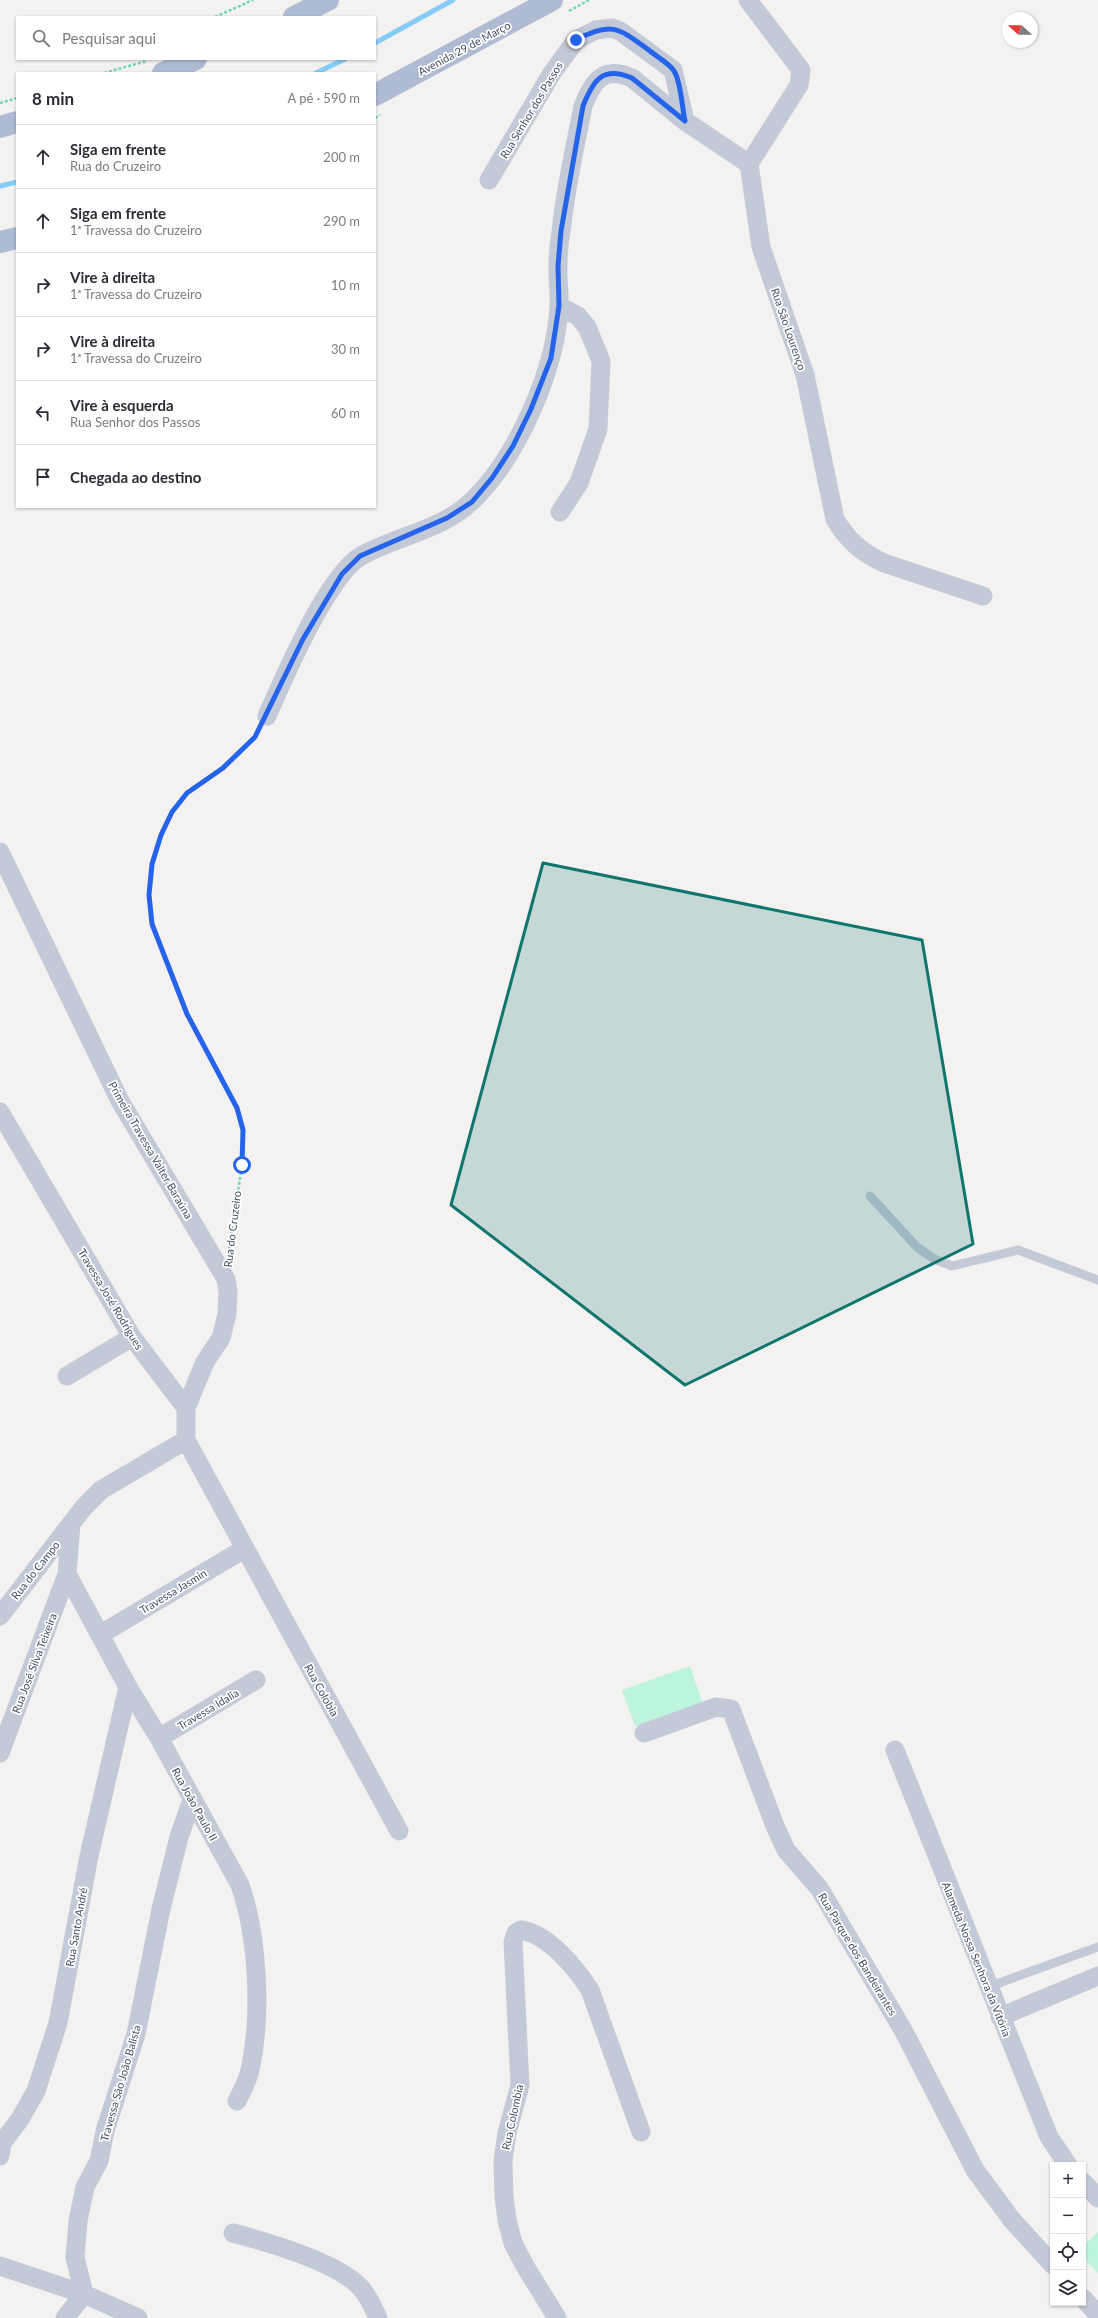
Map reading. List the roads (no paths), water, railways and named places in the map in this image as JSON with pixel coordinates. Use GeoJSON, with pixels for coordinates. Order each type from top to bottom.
{"type":"FeatureCollection","features":[{"type":"Feature","properties":{"kind":"main road"},"geometry":{"type":"LineString","coordinates":[[296,16],[328,0]]}},
{"type":"Feature","properties":{"kind":"main road","name":"Avenida 29 de Março"},"geometry":{"type":"LineString","coordinates":[[376,94],[552,0]]}},
{"type":"Feature","properties":{"kind":"main road"},"geometry":{"type":"LineString","coordinates":[[165,72],[194,60]]}},
{"type":"Feature","properties":{"kind":"main road"},"geometry":{"type":"LineString","coordinates":[[0,127],[16,122]]}},
{"type":"Feature","properties":{"kind":"main road"},"geometry":{"type":"LineString","coordinates":[[0,242],[16,238]]}},
{"type":"Feature","properties":{"kind":"street"},"geometry":{"type":"LineString","coordinates":[[267,716],[303,639],[342,574],[360,556],[447,518],[472,502],[492,478],[513,446],[534,402],[551,358],[559,306],[558,266],[561,231],[583,106],[590,89],[599,78],[609,73],[622,74],[632,78],[685,121],[749,164],[799,85],[801,70],[797,62],[748,0]]}},
{"type":"Feature","properties":{"kind":"street","name":"Rua Senhor dos Passos"},"geometry":{"type":"LineString","coordinates":[[489,180],[552,73],[576,40],[596,30],[612,28],[620,31],[673,70],[685,121]]}},
{"type":"Feature","properties":{"kind":"street","name":"Rua São Lourenço"},"geometry":{"type":"LineString","coordinates":[[749,164],[761,247],[805,375],[835,519],[844,535],[869,556],[884,563],[983,596]]}},
{"type":"Feature","properties":{"kind":"street"},"geometry":{"type":"LineString","coordinates":[[559,306],[578,316],[587,327],[601,361],[598,429],[579,483],[560,512]]}},
{"type":"Feature","properties":{"kind":"street","name":"Primeira Travessa Valter Baraúna"},"geometry":{"type":"LineString","coordinates":[[0,852],[120,1101],[226,1279],[228,1292],[227,1314],[220,1338],[205,1362],[186,1408]]}},
{"type":"Feature","properties":{"kind":"street","name":"Travessa José Rodrigues"},"geometry":{"type":"LineString","coordinates":[[0,1112],[132,1337],[186,1408]]}},
{"type":"Feature","properties":{"kind":"street"},"geometry":{"type":"LineString","coordinates":[[67,1376],[132,1337]]}},
{"type":"Feature","properties":{"kind":"street"},"geometry":{"type":"LineString","coordinates":[[186,1408],[186,1440],[244,1549]]}},
{"type":"Feature","properties":{"kind":"street","name":"Rua do Campo"},"geometry":{"type":"LineString","coordinates":[[0,1616],[84,1507],[101,1490],[186,1440]]}},
{"type":"Feature","properties":{"kind":"street"},"geometry":{"type":"LineString","coordinates":[[67,1574],[71,1524]]}},
{"type":"Feature","properties":{"kind":"street","name":"Travessa Jasmin"},"geometry":{"type":"LineString","coordinates":[[101,1634],[244,1549]]}},
{"type":"Feature","properties":{"kind":"street","name":"Rua Colobia"},"geometry":{"type":"LineString","coordinates":[[244,1549],[399,1831]]}},
{"type":"Feature","properties":{"kind":"street","name":"Rua João Paulo II"},"geometry":{"type":"LineString","coordinates":[[67,1574],[101,1634],[128,1687],[159,1738],[240,1885],[249,1910],[252,1932],[257,2027],[250,2071],[237,2101]]}},
{"type":"Feature","properties":{"kind":"street","name":"Rua José Silva Teixeira"},"geometry":{"type":"LineString","coordinates":[[0,1753],[67,1574]]}},
{"type":"Feature","properties":{"kind":"street","name":"Travessa Idalia"},"geometry":{"type":"LineString","coordinates":[[159,1738],[256,1680]]}},
{"type":"Feature","properties":{"kind":"street","name":"Rua Santo André"},"geometry":{"type":"LineString","coordinates":[[1,2148],[36,2091],[58,2022],[89,1856],[128,1687]]}},
{"type":"Feature","properties":{"kind":"street","name":"Rua Parque dos Bandeirantes"},"geometry":{"type":"LineString","coordinates":[[644,1733],[716,1707],[731,1709],[775,1826],[786,1850],[819,1888],[895,2016],[975,2170],[1012,2220],[1050,2262]]}},
{"type":"Feature","properties":{"kind":"street","name":"Alameda Nossa Senhora da Vitória"},"geometry":{"type":"LineString","coordinates":[[895,1750],[988,1987],[1049,2137],[1066,2162]]}},
{"type":"Feature","properties":{"kind":"street","name":"Travessa São João Balista"},"geometry":{"type":"LineString","coordinates":[[84,2294],[75,2257],[78,2221],[85,2187],[99,2161],[105,2131],[136,2034],[161,1909],[179,1837],[192,1800]]}},
{"type":"Feature","properties":{"kind":"street","name":"Rua Colombia"},"geometry":{"type":"LineString","coordinates":[[557,2318],[513,2243],[504,2197],[503,2161],[507,2133],[520,2085],[513,1942],[516,1933],[521,1930],[531,1932],[542,1938],[580,1973],[590,1990],[642,2132]]}},
{"type":"Feature","properties":{"kind":"street"},"geometry":{"type":"LineString","coordinates":[[1000,2016],[1098,1976]]}},
{"type":"Feature","properties":{"kind":"street"},"geometry":{"type":"LineString","coordinates":[[1086,2185],[1098,2198]]}},
{"type":"Feature","properties":{"kind":"street"},"geometry":{"type":"LineString","coordinates":[[233,2232],[279,2246],[341,2273],[361,2288],[378,2318]]}},
{"type":"Feature","properties":{"kind":"street"},"geometry":{"type":"LineString","coordinates":[[0,2266],[84,2294],[138,2318]]}},
{"type":"Feature","properties":{"kind":"street"},"geometry":{"type":"LineString","coordinates":[[65,2318],[84,2294]]}},
{"type":"Feature","properties":{"kind":"street"},"geometry":{"type":"LineString","coordinates":[[1086,2302],[1098,2316]]}},
{"type":"Feature","properties":{"kind":"lane"},"geometry":{"type":"LineString","coordinates":[[870,1196],[917,1247],[934,1259],[952,1266],[1018,1250],[1098,1280]]}},
{"type":"Feature","properties":{"kind":"lane"},"geometry":{"type":"LineString","coordinates":[[988,1987],[1098,1947]]}},
{"type":"Feature","properties":{"kind":"waterway"},"geometry":{"type":"LineString","coordinates":[[376,42],[453,0]]}},
{"type":"Feature","properties":{"kind":"waterway"},"geometry":{"type":"LineString","coordinates":[[318,72],[343,60]]}},
{"type":"Feature","properties":{"kind":"waterway"},"geometry":{"type":"LineString","coordinates":[[0,186],[16,182]]}}]}
